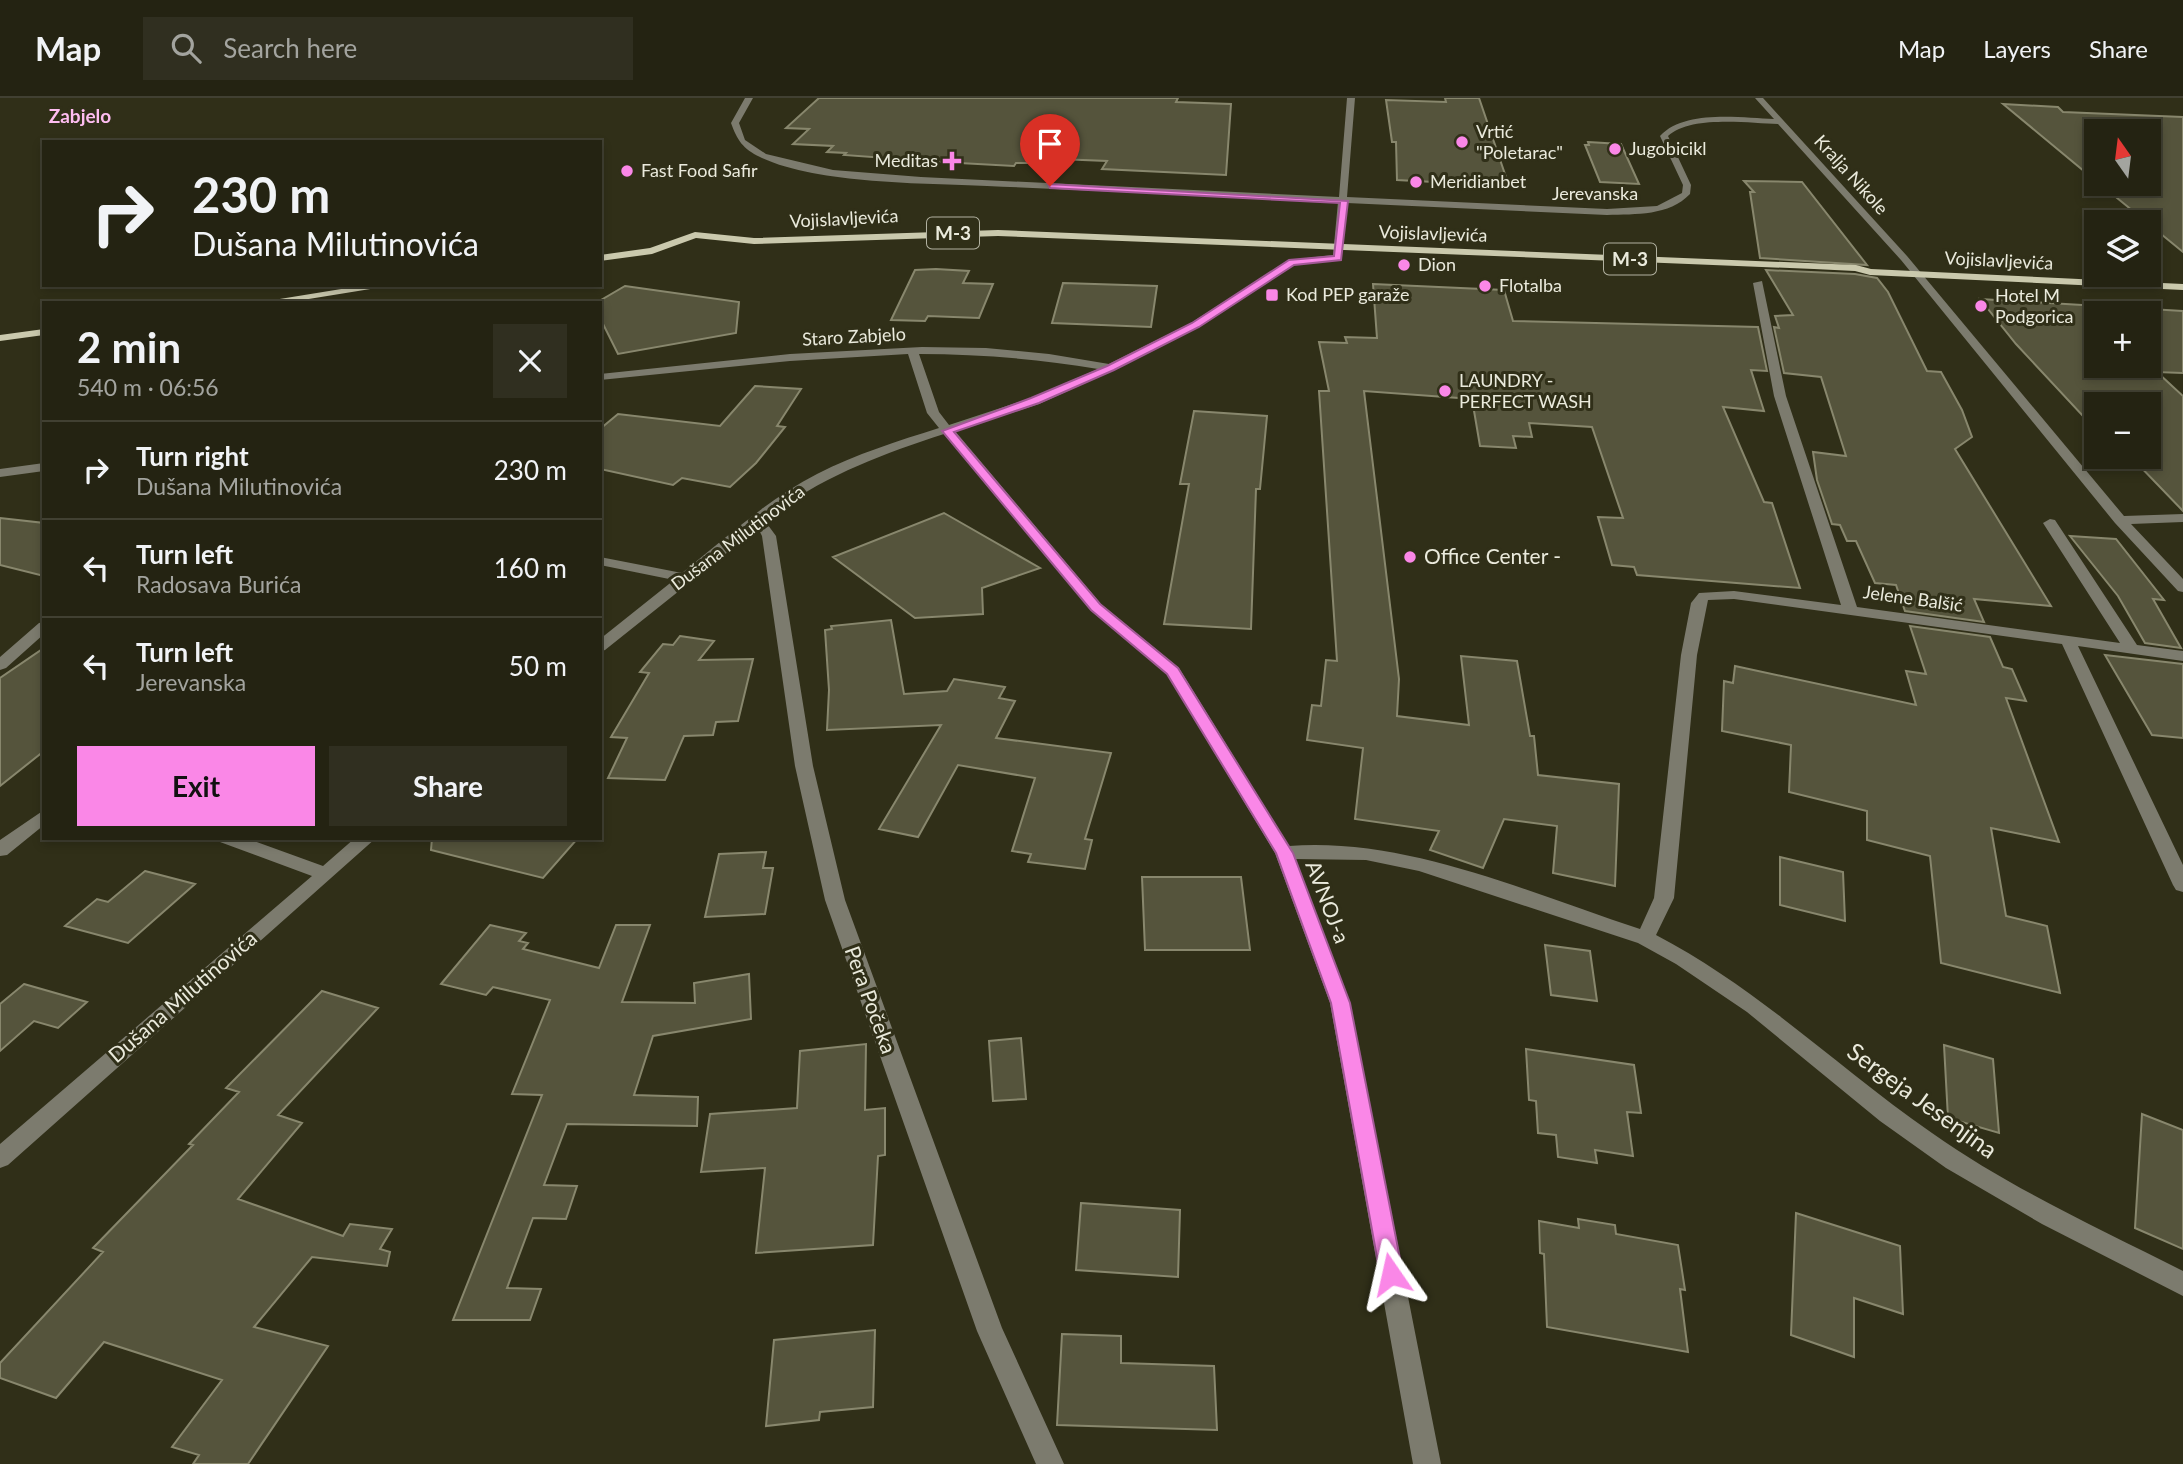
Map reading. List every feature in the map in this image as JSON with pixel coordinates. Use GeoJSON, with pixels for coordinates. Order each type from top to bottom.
{"type":"FeatureCollection","features":[{"type":"Feature","properties":{"kind":"main road","name":"Vojislavljevića"},"geometry":{"type":"LineString","coordinates":[[602,258],[652,251],[695,235],[754,241],[930,233],[1022,234],[1814,266],[1918,275],[2183,287]]}},
{"type":"Feature","properties":{"kind":"main road"},"geometry":{"type":"LineString","coordinates":[[274,301],[376,287]]}},
{"type":"Feature","properties":{"kind":"main road"},"geometry":{"type":"LineString","coordinates":[[0,338],[42,332]]}},
{"type":"Feature","properties":{"kind":"street","name":"Jerevanska"},"geometry":{"type":"LineString","coordinates":[[750,98],[737,113],[735,125],[738,138],[756,153],[801,167],[921,180],[1607,212],[1662,208],[1679,201],[1686,194],[1687,185],[1664,136],[1666,131],[1674,126],[1700,122],[1782,122]]}},
{"type":"Feature","properties":{"kind":"street"},"geometry":{"type":"LineString","coordinates":[[1341,248],[1351,98]]}},
{"type":"Feature","properties":{"kind":"street","name":"Kralja Nikole"},"geometry":{"type":"LineString","coordinates":[[1759,98],[1918,275],[2120,520],[2183,588]]}},
{"type":"Feature","properties":{"kind":"street","name":"Dušana Milutinovića"},"geometry":{"type":"LineString","coordinates":[[602,645],[755,522],[799,490],[846,465],[1035,401],[1110,368],[1195,325],[1292,262],[1338,258],[1341,248]]}},
{"type":"Feature","properties":{"kind":"street","name":"Jelene Balšić"},"geometry":{"type":"LineString","coordinates":[[1758,283],[1780,396],[1850,610],[2183,656]]}},
{"type":"Feature","properties":{"kind":"street","name":"Staro Zabjelo"},"geometry":{"type":"LineString","coordinates":[[602,377],[861,352],[912,351],[1029,355],[1075,360],[1110,368]]}},
{"type":"Feature","properties":{"kind":"street","name":"AVNOJ-a"},"geometry":{"type":"LineString","coordinates":[[912,351],[933,413],[1096,607],[1173,671],[1284,853],[1340,1003],[1427,1464]]}},
{"type":"Feature","properties":{"kind":"street"},"geometry":{"type":"LineString","coordinates":[[0,473],[42,467]]}},
{"type":"Feature","properties":{"kind":"street"},"geometry":{"type":"LineString","coordinates":[[2120,520],[2183,518]]}},
{"type":"Feature","properties":{"kind":"street","name":"Pera Počeka"},"geometry":{"type":"LineString","coordinates":[[755,522],[764,526],[769,536],[804,766],[835,900],[990,1331],[1050,1464]]}},
{"type":"Feature","properties":{"kind":"street"},"geometry":{"type":"LineString","coordinates":[[2050,523],[2132,649]]}},
{"type":"Feature","properties":{"kind":"street"},"geometry":{"type":"LineString","coordinates":[[602,561],[685,578]]}},
{"type":"Feature","properties":{"kind":"street"},"geometry":{"type":"LineString","coordinates":[[1645,938],[1664,898],[1689,655],[1700,598],[1711,594],[1734,595],[1850,610]]}},
{"type":"Feature","properties":{"kind":"street"},"geometry":{"type":"LineString","coordinates":[[0,666],[42,628]]}},
{"type":"Feature","properties":{"kind":"street"},"geometry":{"type":"LineString","coordinates":[[2068,641],[2183,885]]}},
{"type":"Feature","properties":{"kind":"street"},"geometry":{"type":"LineString","coordinates":[[0,850],[42,818]]}},
{"type":"Feature","properties":{"kind":"street"},"geometry":{"type":"LineString","coordinates":[[232,840],[324,873]]}},
{"type":"Feature","properties":{"kind":"street","name":"Dušana Milutinovića"},"geometry":{"type":"LineString","coordinates":[[0,1158],[365,840]]}},
{"type":"Feature","properties":{"kind":"street","name":"Sergeja Jesenjina"},"geometry":{"type":"LineString","coordinates":[[1284,853],[1337,850],[1374,853],[1422,864],[1645,938],[1733,987],[1893,1118],[1958,1164],[2183,1284]]}},
{"type":"Feature","properties":{"kind":"building"},"geometry":{"type":"Polygon","coordinates":[[[819,98],[1178,98],[1176,102],[1231,104],[1226,175],[1102,169],[1107,161],[1033,158],[1030,163],[1016,163],[1014,166],[941,162],[844,155],[846,153],[827,152],[833,146],[793,144],[809,129],[786,128],[819,98]]]}},
{"type":"Feature","properties":{"kind":"building"},"geometry":{"type":"Polygon","coordinates":[[[1445,98],[1479,98],[1509,186],[1397,180],[1396,142],[1392,142],[1386,100],[1446,102],[1445,98]]]}},
{"type":"Feature","properties":{"kind":"building"},"geometry":{"type":"Polygon","coordinates":[[[2003,104],[2058,107],[2063,112],[2183,117],[2183,252],[2161,234],[2161,210],[2132,210],[2115,196],[2161,196],[2161,119],[2084,119],[2084,171],[2003,104]]]}},
{"type":"Feature","properties":{"kind":"building"},"geometry":{"type":"Polygon","coordinates":[[[1588,142],[1621,144],[1639,184],[1600,182],[1585,145],[1589,145],[1588,142]]]}},
{"type":"Feature","properties":{"kind":"building"},"geometry":{"type":"Polygon","coordinates":[[[1744,181],[1802,182],[1867,265],[1760,258],[1750,192],[1754,192],[1744,181]]]}},
{"type":"Feature","properties":{"kind":"building"},"geometry":{"type":"Polygon","coordinates":[[[915,270],[969,271],[963,283],[993,284],[979,318],[928,316],[925,321],[891,320],[915,270]]]}},
{"type":"Feature","properties":{"kind":"building"},"geometry":{"type":"Polygon","coordinates":[[[1766,270],[1855,274],[1877,278],[1888,292],[1927,371],[1941,372],[1962,410],[1972,437],[1955,449],[2051,606],[1974,599],[1984,622],[1905,611],[1896,585],[1875,583],[1856,541],[1847,541],[1840,525],[1832,524],[1817,480],[1813,452],[1846,456],[1821,377],[1784,373],[1774,327],[1779,328],[1775,316],[1793,315],[1766,270]]]}},
{"type":"Feature","properties":{"kind":"building"},"geometry":{"type":"Polygon","coordinates":[[[1063,283],[1157,286],[1151,327],[1052,323],[1063,283]]]}},
{"type":"Feature","properties":{"kind":"building"},"geometry":{"type":"Polygon","coordinates":[[[1373,284],[1504,290],[1513,321],[1758,327],[1767,371],[1751,370],[1764,411],[1723,407],[1764,502],[1772,503],[1800,588],[1637,575],[1634,567],[1612,565],[1598,517],[1623,518],[1592,427],[1529,423],[1532,437],[1513,436],[1516,448],[1480,446],[1472,399],[1364,391],[1399,679],[1397,716],[1469,725],[1461,656],[1517,661],[1530,736],[1534,736],[1538,775],[1619,784],[1615,886],[1553,873],[1557,826],[1504,819],[1483,868],[1430,850],[1439,831],[1355,819],[1363,748],[1307,740],[1312,705],[1321,706],[1326,660],[1337,661],[1319,391],[1329,391],[1319,342],[1347,343],[1345,337],[1377,338],[1373,284]]]}},
{"type":"Feature","properties":{"kind":"building"},"geometry":{"type":"Polygon","coordinates":[[[625,286],[739,302],[736,333],[618,354],[602,322],[602,301],[599,301],[625,286]]]}},
{"type":"Feature","properties":{"kind":"building"},"geometry":{"type":"Polygon","coordinates":[[[1980,299],[2084,305],[2084,378],[2161,378],[2161,376],[2183,396],[2183,511],[2143,469],[2161,469],[2161,392],[2084,392],[2084,417],[2016,344],[1980,299]]]}},
{"type":"Feature","properties":{"kind":"building"},"geometry":{"type":"Polygon","coordinates":[[[2161,310],[2183,311],[2183,373],[2161,372],[2161,310]]]}},
{"type":"Feature","properties":{"kind":"building"},"geometry":{"type":"Polygon","coordinates":[[[755,386],[801,389],[777,426],[785,427],[756,463],[730,487],[682,478],[673,485],[602,469],[602,427],[618,414],[720,426],[755,386]]]}},
{"type":"Feature","properties":{"kind":"building"},"geometry":{"type":"Polygon","coordinates":[[[1194,411],[1267,416],[1260,489],[1256,489],[1251,629],[1164,624],[1189,484],[1180,484],[1194,411]]]}},
{"type":"Feature","properties":{"kind":"building"},"geometry":{"type":"Polygon","coordinates":[[[944,513],[1040,568],[982,588],[983,614],[915,618],[833,557],[944,513]]]}},
{"type":"Feature","properties":{"kind":"building"},"geometry":{"type":"Polygon","coordinates":[[[0,518],[42,523],[42,576],[0,565],[0,518]]]}},
{"type":"Feature","properties":{"kind":"building"},"geometry":{"type":"Polygon","coordinates":[[[2070,536],[2116,539],[2164,600],[2153,599],[2181,648],[2145,643],[2118,596],[2070,536]]]}},
{"type":"Feature","properties":{"kind":"building"},"geometry":{"type":"Polygon","coordinates":[[[891,620],[904,694],[947,691],[954,679],[1005,687],[999,698],[1015,701],[996,738],[1111,753],[1085,839],[1092,840],[1085,869],[1028,862],[1031,854],[1012,851],[1035,778],[958,765],[918,837],[879,829],[941,725],[827,730],[829,690],[825,630],[832,629],[831,626],[891,620]]]}},
{"type":"Feature","properties":{"kind":"building"},"geometry":{"type":"Polygon","coordinates":[[[1910,626],[1990,637],[2003,667],[2012,669],[2026,701],[2006,698],[2059,842],[1991,828],[2006,916],[2047,926],[2060,993],[1941,963],[1930,856],[1867,840],[1867,811],[1789,792],[1791,745],[1722,731],[1724,681],[1733,683],[1735,666],[1916,705],[1906,671],[1926,674],[1910,626]]]}},
{"type":"Feature","properties":{"kind":"building"},"geometry":{"type":"Polygon","coordinates":[[[680,636],[714,641],[699,660],[753,659],[738,721],[716,722],[713,735],[684,736],[665,780],[608,778],[627,738],[611,737],[649,673],[640,672],[663,644],[673,645],[680,636]]]}},
{"type":"Feature","properties":{"kind":"building"},"geometry":{"type":"Polygon","coordinates":[[[42,649],[42,753],[0,786],[0,678],[42,649]]]}},
{"type":"Feature","properties":{"kind":"building"},"geometry":{"type":"Polygon","coordinates":[[[2105,655],[2183,664],[2183,738],[2152,735],[2105,655]]]}},
{"type":"Feature","properties":{"kind":"building"},"geometry":{"type":"Polygon","coordinates":[[[432,840],[576,840],[543,878],[431,850],[432,840]]]}},
{"type":"Feature","properties":{"kind":"building"},"geometry":{"type":"Polygon","coordinates":[[[766,852],[763,868],[773,868],[765,914],[705,917],[719,854],[766,852]]]}},
{"type":"Feature","properties":{"kind":"building"},"geometry":{"type":"Polygon","coordinates":[[[1780,857],[1843,872],[1845,921],[1780,905],[1780,857]]]}},
{"type":"Feature","properties":{"kind":"building"},"geometry":{"type":"Polygon","coordinates":[[[145,871],[195,884],[128,943],[65,926],[97,899],[108,902],[145,871]]]}},
{"type":"Feature","properties":{"kind":"building"},"geometry":{"type":"Polygon","coordinates":[[[1142,877],[1241,877],[1250,950],[1145,950],[1142,877]]]}},
{"type":"Feature","properties":{"kind":"building"},"geometry":{"type":"Polygon","coordinates":[[[490,925],[526,933],[519,941],[528,943],[523,949],[599,968],[616,925],[650,925],[622,1002],[695,1003],[694,983],[749,974],[751,1019],[653,1036],[634,1095],[698,1097],[697,1126],[567,1124],[544,1185],[577,1186],[566,1219],[533,1218],[507,1288],[541,1289],[530,1320],[453,1320],[542,1095],[512,1094],[550,1000],[493,987],[486,995],[441,984],[490,925]]]}},
{"type":"Feature","properties":{"kind":"building"},"geometry":{"type":"Polygon","coordinates":[[[1545,945],[1590,951],[1597,1001],[1551,995],[1545,945]]]}},
{"type":"Feature","properties":{"kind":"building"},"geometry":{"type":"Polygon","coordinates":[[[24,984],[87,1002],[58,1028],[34,1021],[0,1051],[0,1004],[24,984]]]}},
{"type":"Feature","properties":{"kind":"building"},"geometry":{"type":"Polygon","coordinates":[[[322,991],[378,1008],[278,1115],[302,1123],[238,1199],[343,1236],[350,1224],[392,1229],[380,1249],[390,1252],[387,1266],[312,1257],[254,1327],[328,1346],[248,1464],[193,1464],[199,1455],[172,1447],[222,1380],[104,1342],[56,1398],[0,1378],[0,1363],[103,1252],[93,1248],[193,1145],[189,1144],[239,1092],[226,1088],[322,991]]]}},
{"type":"Feature","properties":{"kind":"building"},"geometry":{"type":"Polygon","coordinates":[[[1021,1038],[1026,1099],[993,1101],[989,1041],[1021,1038]]]}},
{"type":"Feature","properties":{"kind":"building"},"geometry":{"type":"Polygon","coordinates":[[[866,1044],[865,1110],[885,1108],[885,1155],[878,1156],[873,1245],[756,1253],[765,1168],[701,1172],[710,1114],[797,1108],[800,1051],[866,1044]]]}},
{"type":"Feature","properties":{"kind":"building"},"geometry":{"type":"Polygon","coordinates":[[[1944,1045],[1993,1059],[1999,1133],[1948,1118],[1944,1045]]]}},
{"type":"Feature","properties":{"kind":"building"},"geometry":{"type":"Polygon","coordinates":[[[1526,1049],[1634,1065],[1641,1113],[1627,1112],[1633,1156],[1595,1150],[1597,1163],[1558,1157],[1556,1135],[1538,1133],[1536,1101],[1529,1100],[1526,1049]]]}},
{"type":"Feature","properties":{"kind":"building"},"geometry":{"type":"Polygon","coordinates":[[[2142,1114],[2183,1130],[2183,1249],[2135,1228],[2142,1114]]]}},
{"type":"Feature","properties":{"kind":"building"},"geometry":{"type":"Polygon","coordinates":[[[1081,1203],[1180,1210],[1178,1277],[1076,1270],[1081,1203]]]}},
{"type":"Feature","properties":{"kind":"building"},"geometry":{"type":"Polygon","coordinates":[[[1796,1213],[1900,1246],[1903,1314],[1854,1298],[1854,1357],[1791,1335],[1796,1213]]]}},
{"type":"Feature","properties":{"kind":"building"},"geometry":{"type":"Polygon","coordinates":[[[1578,1219],[1615,1225],[1616,1234],[1678,1245],[1685,1290],[1680,1289],[1688,1352],[1547,1327],[1544,1254],[1540,1253],[1539,1221],[1579,1228],[1578,1219]]]}},
{"type":"Feature","properties":{"kind":"building"},"geometry":{"type":"Polygon","coordinates":[[[875,1330],[873,1407],[820,1412],[819,1420],[766,1426],[774,1340],[875,1330]]]}},
{"type":"Feature","properties":{"kind":"building"},"geometry":{"type":"Polygon","coordinates":[[[1062,1334],[1121,1336],[1121,1363],[1214,1366],[1217,1430],[1057,1425],[1062,1334]]]}},
{"type":"Feature","properties":{"kind":"place","name":"Vrtić \"Poletarac\""},"geometry":{"type":"Point","coordinates":[1462,142]}},
{"type":"Feature","properties":{"kind":"place","name":"Jugobicikl"},"geometry":{"type":"Point","coordinates":[1615,149]}},
{"type":"Feature","properties":{"kind":"place","name":"Meditas"},"geometry":{"type":"Point","coordinates":[952,161]}},
{"type":"Feature","properties":{"kind":"place","name":"Fast Food Safir"},"geometry":{"type":"Point","coordinates":[627,171]}},
{"type":"Feature","properties":{"kind":"place","name":"Meridianbet"},"geometry":{"type":"Point","coordinates":[1416,182]}},
{"type":"Feature","properties":{"kind":"place","name":"Dion"},"geometry":{"type":"Point","coordinates":[1404,265]}},
{"type":"Feature","properties":{"kind":"place","name":"Flotalba"},"geometry":{"type":"Point","coordinates":[1485,286]}},
{"type":"Feature","properties":{"kind":"place","name":"Kod PEP garaže"},"geometry":{"type":"Point","coordinates":[1272,295]}},
{"type":"Feature","properties":{"kind":"place","name":"Hotel M Podgorica"},"geometry":{"type":"Point","coordinates":[1981,306]}},
{"type":"Feature","properties":{"kind":"place","name":"LAUNDRY - PERFECT WASH"},"geometry":{"type":"Point","coordinates":[1445,391]}},
{"type":"Feature","properties":{"kind":"place","name":"Office Center -"},"geometry":{"type":"Point","coordinates":[1410,557]}},
{"type":"Feature","properties":{"kind":"district","name":"Zabjelo"},"geometry":{"type":"Point","coordinates":[80,116]}},
{"type":"Feature","properties":{"kind":"route"},"geometry":{"type":"LineString","coordinates":[[1050,186],[1344,201],[1338,258],[1292,262],[1263,278],[1195,325],[1110,368],[1035,401],[947,431],[1096,607],[1173,671],[1191,696],[1284,853],[1340,1003],[1391,1274]]}}]}
